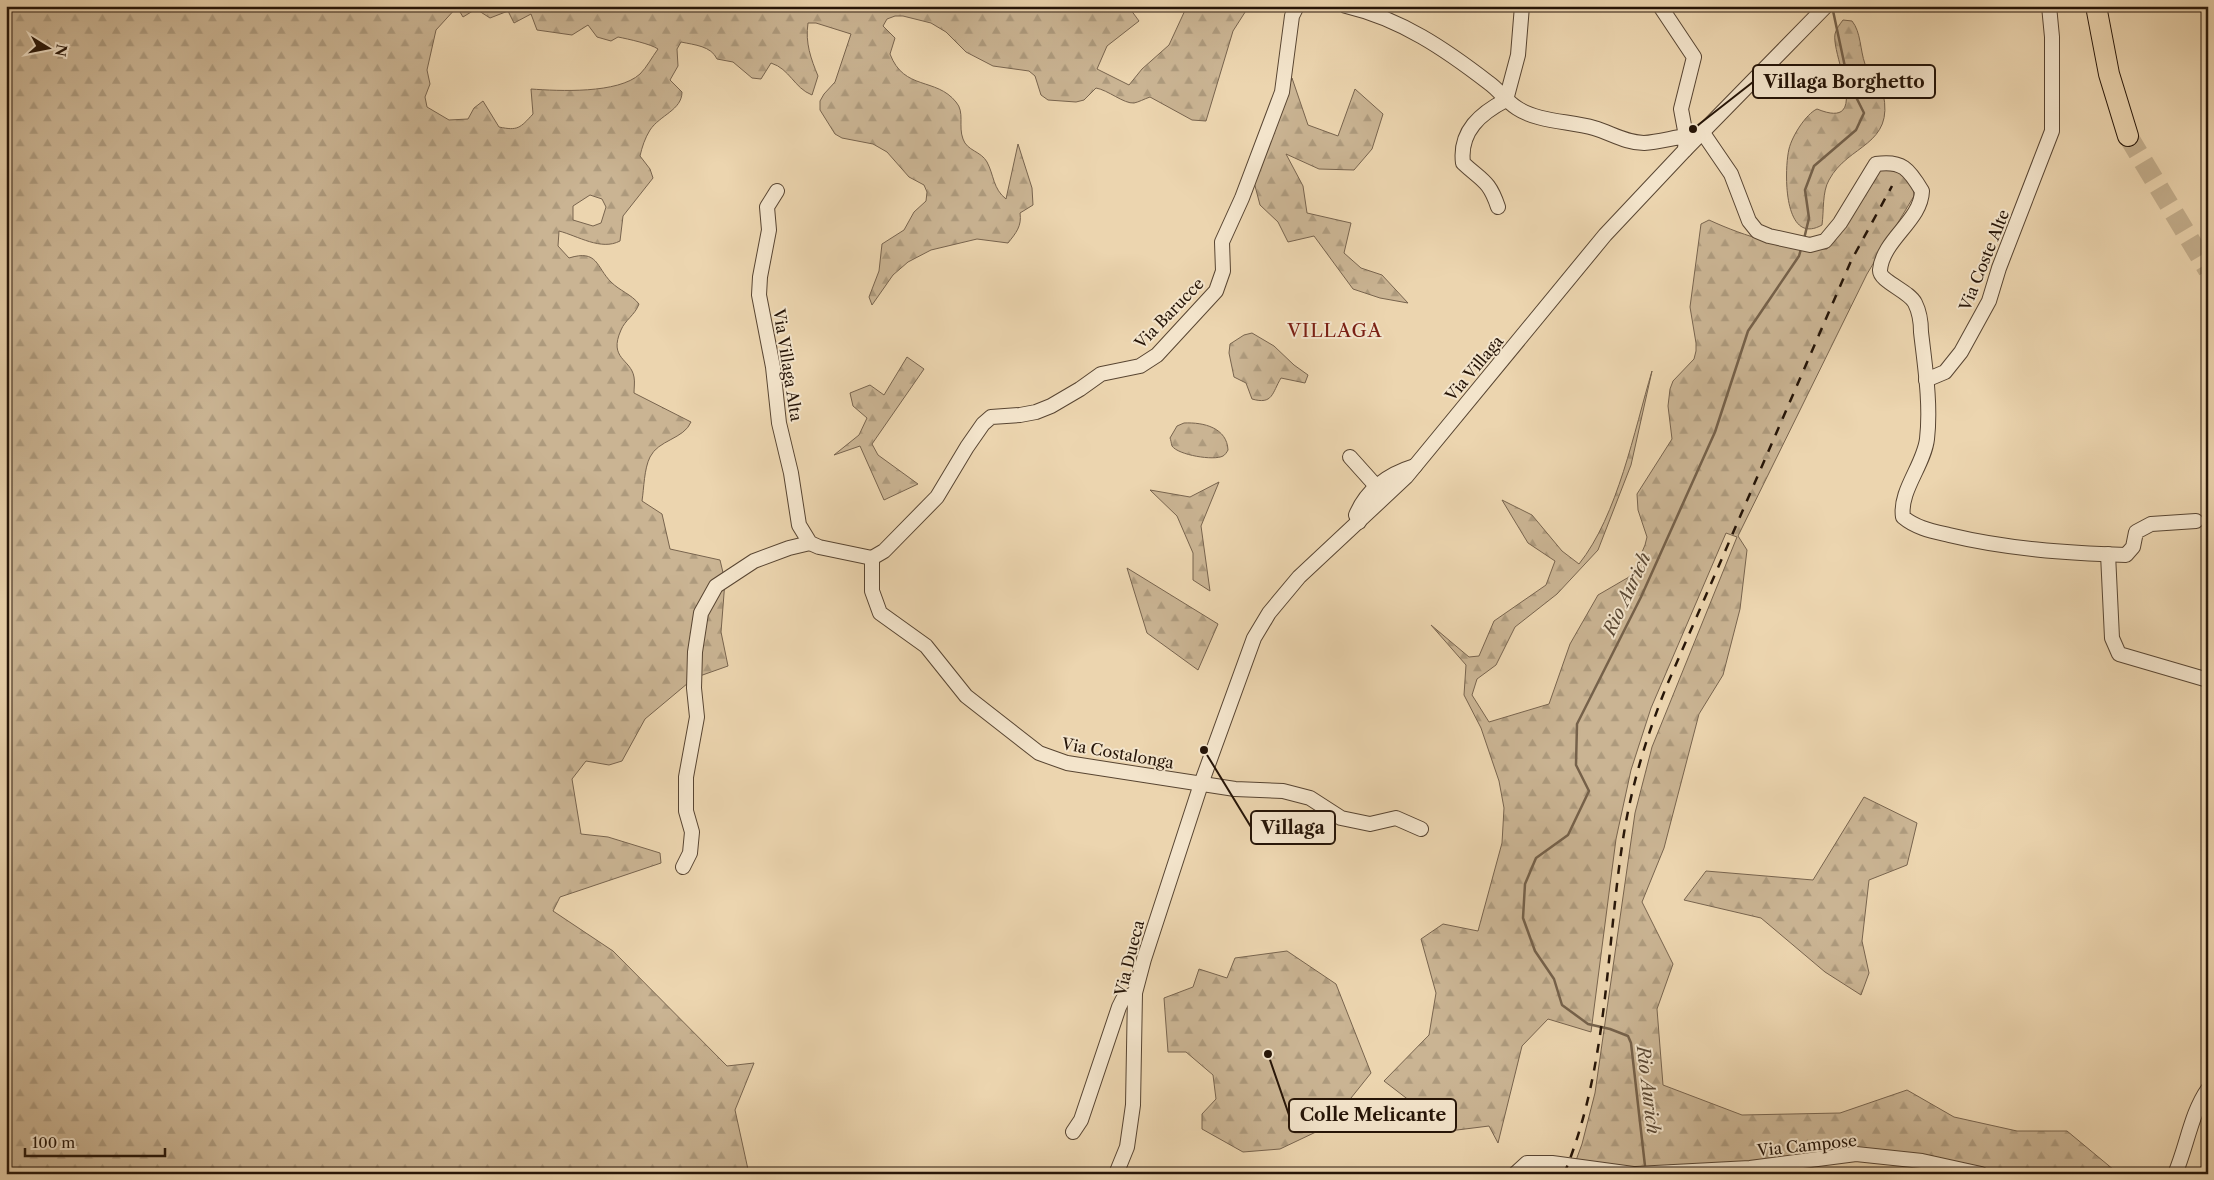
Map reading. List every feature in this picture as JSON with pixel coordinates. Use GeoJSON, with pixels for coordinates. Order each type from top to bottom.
{"type":"FeatureCollection","features":[{"type":"Feature","properties":{"kind":"highway"},"geometry":{"type":"LineString","coordinates":[[2096,6],[2110,74],[2128,136]]}},
{"type":"Feature","properties":{"kind":"street","name":"Via Barucce"},"geometry":{"type":"LineString","coordinates":[[872,558],[884,551],[936,497],[966,447],[983,424],[991,417],[1036,412],[1051,406],[1101,374],[1140,366],[1157,355],[1216,291],[1223,271],[1222,242],[1242,198],[1282,92],[1289,30],[1292,16],[1297,6]]}},
{"type":"Feature","properties":{"kind":"street"},"geometry":{"type":"LineString","coordinates":[[1346,6],[1372,12],[1421,36],[1450,53],[1494,87],[1506,100],[1530,114],[1595,128],[1622,139],[1644,143],[1685,143],[1681,108],[1694,57],[1660,6]]}},
{"type":"Feature","properties":{"kind":"street"},"geometry":{"type":"LineString","coordinates":[[1498,207],[1492,189],[1485,180],[1463,163],[1462,152],[1467,135],[1476,118],[1506,100],[1518,55],[1522,6]]}},
{"type":"Feature","properties":{"kind":"street","name":"Via Coste Alte"},"geometry":{"type":"LineString","coordinates":[[1926,380],[1945,372],[1961,352],[1990,301],[1999,268],[2052,131],[2052,37],[2049,6]]}},
{"type":"Feature","properties":{"kind":"street","name":"Via Villaga"},"geometry":{"type":"LineString","coordinates":[[1201,784],[1254,638],[1269,613],[1299,577],[1416,466],[1605,235],[1685,143],[1703,133],[1825,8]]}},
{"type":"Feature","properties":{"kind":"street"},"geometry":{"type":"LineString","coordinates":[[1703,133],[1732,174],[1749,221],[1757,230],[1769,236],[1794,243],[1810,245],[1825,241],[1840,223],[1876,164],[1889,162],[1899,164],[1914,178],[1922,190],[1919,208],[1888,251],[1880,271],[1882,278],[1915,302],[1920,321],[1926,380],[1927,440],[1923,457],[1901,507],[1903,517],[1910,524],[1965,538],[2056,553],[2126,555],[2133,547],[2136,532],[2151,524],[2196,521]]}},
{"type":"Feature","properties":{"kind":"street","name":"Via Villaga Alta"},"geometry":{"type":"LineString","coordinates":[[777,191],[767,208],[769,230],[760,277],[759,295],[773,367],[779,423],[791,473],[796,511],[799,525],[810,543]]}},
{"type":"Feature","properties":{"kind":"street"},"geometry":{"type":"LineString","coordinates":[[1350,457],[1376,486]]}},
{"type":"Feature","properties":{"kind":"street"},"geometry":{"type":"LineString","coordinates":[[1359,522],[1356,515],[1361,504],[1376,486],[1396,472],[1416,466]]}},
{"type":"Feature","properties":{"kind":"street"},"geometry":{"type":"LineString","coordinates":[[683,867],[690,853],[691,839],[686,811],[686,777],[697,717],[694,688],[695,661],[701,613],[716,586],[754,561],[788,548],[810,543],[819,547],[872,558]]}},
{"type":"Feature","properties":{"kind":"street"},"geometry":{"type":"LineString","coordinates":[[2108,554],[2112,638],[2119,654],[2208,680]]}},
{"type":"Feature","properties":{"kind":"street","name":"Via Costalonga"},"geometry":{"type":"LineString","coordinates":[[872,558],[872,591],[874,602],[880,613],[926,646],[966,696],[1039,753],[1067,763],[1201,784],[1284,792],[1310,798],[1341,818],[1370,824],[1396,818],[1421,829]]}},
{"type":"Feature","properties":{"kind":"street","name":"Via Dueca"},"geometry":{"type":"LineString","coordinates":[[1116,1174],[1127,1147],[1133,1106],[1136,993],[1144,959],[1201,784]]}},
{"type":"Feature","properties":{"kind":"street"},"geometry":{"type":"LineString","coordinates":[[1074,1132],[1081,1120],[1119,1007],[1123,999],[1136,993]]}},
{"type":"Feature","properties":{"kind":"street"},"geometry":{"type":"LineString","coordinates":[[2175,1174],[2186,1148],[2198,1102],[2208,1089]]}},
{"type":"Feature","properties":{"kind":"street","name":"Via Campose"},"geometry":{"type":"LineString","coordinates":[[1515,1174],[1527,1163],[1552,1163],[1634,1174],[1750,1168],[1856,1154],[1922,1161],[1981,1174]]}},
{"type":"Feature","properties":{"kind":"green space"},"geometry":{"type":"Polygon","coordinates":[[[6,6],[1128,6],[1139,21],[1107,46],[1097,69],[1129,85],[1142,69],[1169,45],[1187,6],[1249,6],[1233,31],[1206,121],[1192,120],[1150,97],[1136,103],[1130,103],[1096,88],[1084,100],[1076,102],[1048,100],[1041,95],[1035,76],[1029,71],[993,66],[966,52],[946,32],[931,23],[903,16],[887,19],[883,26],[895,38],[890,54],[896,66],[903,74],[939,89],[956,102],[960,110],[962,134],[965,143],[987,162],[996,186],[1006,199],[1018,144],[1032,188],[1033,205],[1020,213],[1019,226],[1008,243],[977,239],[931,250],[908,262],[893,275],[872,305],[869,297],[879,271],[882,244],[904,230],[914,212],[926,201],[927,192],[924,185],[909,177],[887,152],[873,144],[842,138],[835,134],[820,110],[820,101],[835,82],[851,34],[816,23],[808,23],[807,30],[809,51],[818,76],[812,95],[801,88],[783,70],[771,63],[761,79],[752,78],[733,62],[717,59],[707,49],[681,42],[677,49],[678,66],[670,80],[682,92],[681,98],[675,108],[654,125],[645,139],[640,156],[650,169],[653,178],[623,216],[620,241],[613,244],[597,244],[559,231],[558,246],[569,258],[586,256],[591,258],[611,282],[639,304],[623,326],[617,347],[621,358],[632,371],[634,393],[691,422],[688,428],[659,447],[650,457],[645,473],[642,501],[662,514],[670,549],[720,560],[725,581],[721,632],[728,666],[694,678],[645,719],[622,761],[609,765],[586,761],[572,779],[581,834],[608,837],[660,853],[661,863],[560,897],[553,911],[613,951],[727,1066],[754,1063],[735,1110],[749,1174],[6,1174],[6,6]],[[457,7],[436,30],[427,70],[430,84],[425,97],[427,107],[449,120],[468,119],[474,108],[483,101],[499,127],[510,129],[518,127],[525,123],[533,114],[531,89],[588,90],[618,85],[640,74],[658,49],[618,37],[611,41],[597,37],[588,25],[572,35],[537,30],[531,14],[514,23],[508,11],[490,18],[476,9],[463,17],[457,7]],[[590,195],[573,206],[573,220],[593,226],[601,223],[606,207],[602,199],[590,195]]]}},
{"type":"Feature","properties":{"kind":"green space"},"geometry":{"type":"Polygon","coordinates":[[[1843,20],[1852,21],[1855,25],[1865,64],[1882,89],[1885,110],[1882,124],[1876,134],[1868,143],[1837,168],[1829,180],[1824,196],[1822,225],[1809,229],[1800,225],[1793,216],[1787,188],[1787,159],[1793,138],[1808,116],[1817,109],[1834,113],[1843,110],[1846,101],[1846,88],[1835,44],[1835,34],[1843,20]]]}},
{"type":"Feature","properties":{"kind":"green space"},"geometry":{"type":"Polygon","coordinates":[[[1292,78],[1308,125],[1338,136],[1355,89],[1383,114],[1372,149],[1354,170],[1319,169],[1286,154],[1303,186],[1307,213],[1351,223],[1344,253],[1361,268],[1382,275],[1408,303],[1380,298],[1353,289],[1314,236],[1288,242],[1278,222],[1260,205],[1254,182],[1292,78]]]}},
{"type":"Feature","properties":{"kind":"green space"},"geometry":{"type":"Polygon","coordinates":[[[1879,168],[1899,170],[1913,184],[1914,196],[1867,274],[1738,536],[1747,550],[1740,609],[1723,675],[1699,714],[1664,848],[1642,902],[1673,964],[1657,1009],[1663,1085],[1742,1115],[1840,1113],[1907,1090],[1954,1117],[2017,1131],[2067,1131],[2114,1170],[2112,1174],[2083,1174],[2069,1170],[2045,1174],[1990,1174],[1857,1149],[1796,1174],[1571,1174],[1582,1144],[1595,1093],[1635,813],[1652,747],[1737,537],[1726,533],[1651,708],[1631,770],[1616,839],[1591,1032],[1548,1019],[1522,1046],[1498,1143],[1489,1126],[1449,1131],[1384,1081],[1429,1035],[1436,993],[1421,939],[1443,924],[1478,931],[1502,843],[1504,808],[1499,781],[1481,728],[1464,695],[1466,665],[1431,625],[1469,657],[1479,656],[1494,621],[1546,585],[1555,561],[1528,543],[1502,500],[1532,515],[1562,551],[1579,564],[1593,544],[1614,497],[1631,446],[1652,371],[1631,465],[1598,550],[1557,594],[1515,627],[1496,665],[1477,679],[1472,695],[1489,722],[1549,704],[1570,644],[1598,595],[1629,577],[1634,571],[1645,545],[1647,537],[1638,510],[1637,494],[1672,439],[1668,406],[1670,389],[1673,381],[1694,359],[1696,351],[1690,307],[1701,224],[1709,220],[1737,232],[1766,241],[1796,247],[1827,249],[1879,168]]]}},
{"type":"Feature","properties":{"kind":"green space"},"geometry":{"type":"Polygon","coordinates":[[[1252,333],[1274,346],[1308,375],[1305,383],[1281,378],[1268,399],[1252,399],[1246,383],[1234,377],[1229,353],[1230,344],[1244,335],[1252,333]]]}},
{"type":"Feature","properties":{"kind":"green space"},"geometry":{"type":"Polygon","coordinates":[[[907,357],[924,369],[872,444],[878,455],[918,484],[884,500],[860,446],[834,455],[859,435],[867,418],[853,406],[850,393],[870,385],[884,395],[907,357]]]}},
{"type":"Feature","properties":{"kind":"green space"},"geometry":{"type":"Polygon","coordinates":[[[1184,423],[1206,425],[1219,432],[1227,442],[1227,453],[1223,456],[1212,458],[1188,454],[1176,449],[1172,446],[1170,438],[1177,426],[1184,423]]]}},
{"type":"Feature","properties":{"kind":"green space"},"geometry":{"type":"Polygon","coordinates":[[[1219,482],[1201,526],[1210,591],[1193,580],[1193,553],[1177,516],[1150,490],[1190,497],[1219,482]]]}},
{"type":"Feature","properties":{"kind":"green space"},"geometry":{"type":"Polygon","coordinates":[[[1127,568],[1218,624],[1198,670],[1147,633],[1127,568]]]}},
{"type":"Feature","properties":{"kind":"green space"},"geometry":{"type":"Polygon","coordinates":[[[1864,797],[1917,823],[1907,865],[1869,880],[1862,941],[1869,973],[1861,995],[1825,972],[1761,918],[1684,900],[1706,871],[1813,880],[1864,797]]]}},
{"type":"Feature","properties":{"kind":"green space"},"geometry":{"type":"Polygon","coordinates":[[[1287,951],[1336,984],[1371,1073],[1351,1098],[1318,1131],[1280,1149],[1243,1152],[1202,1129],[1202,1114],[1216,1099],[1213,1075],[1186,1052],[1168,1052],[1164,998],[1193,987],[1199,969],[1227,978],[1235,958],[1287,951]]]}},
{"type":"Feature","properties":{"kind":"waterway","name":"Rio Aurich"},"geometry":{"type":"LineString","coordinates":[[1804,239],[1809,218],[1805,190],[1814,166],[1856,130],[1864,113],[1848,81],[1832,6]]}},
{"type":"Feature","properties":{"kind":"waterway","name":"Rio Aurich"},"geometry":{"type":"LineString","coordinates":[[1645,1166],[1631,1043],[1628,1036],[1610,1029],[1588,1024],[1562,1005],[1554,979],[1535,951],[1523,918],[1525,884],[1536,858],[1568,835],[1589,791],[1576,765],[1577,724],[1641,597],[1715,432],[1748,331],[1799,256],[1801,249]]}},
{"type":"Feature","properties":{"kind":"tunnel"},"geometry":{"type":"LineString","coordinates":[[2128,136],[2208,270]]}},
{"type":"Feature","properties":{"kind":"railway"},"geometry":{"type":"LineString","coordinates":[[1564,1174],[1578,1135],[1589,1095],[1603,1012],[1622,846],[1634,784],[1652,724],[1667,685],[1851,261],[1892,186]]}},
{"type":"Feature","properties":{"kind":"place","name":"Villaga Borghetto"},"geometry":{"type":"Point","coordinates":[1693,129]}},
{"type":"Feature","properties":{"kind":"place","name":"Villaga"},"geometry":{"type":"Point","coordinates":[1204,750]}},
{"type":"Feature","properties":{"kind":"place","name":"Colle Melicante"},"geometry":{"type":"Point","coordinates":[1268,1054]}},
{"type":"Feature","properties":{"kind":"district","name":"VILLAGA"},"geometry":{"type":"Point","coordinates":[1335,330]}}]}
